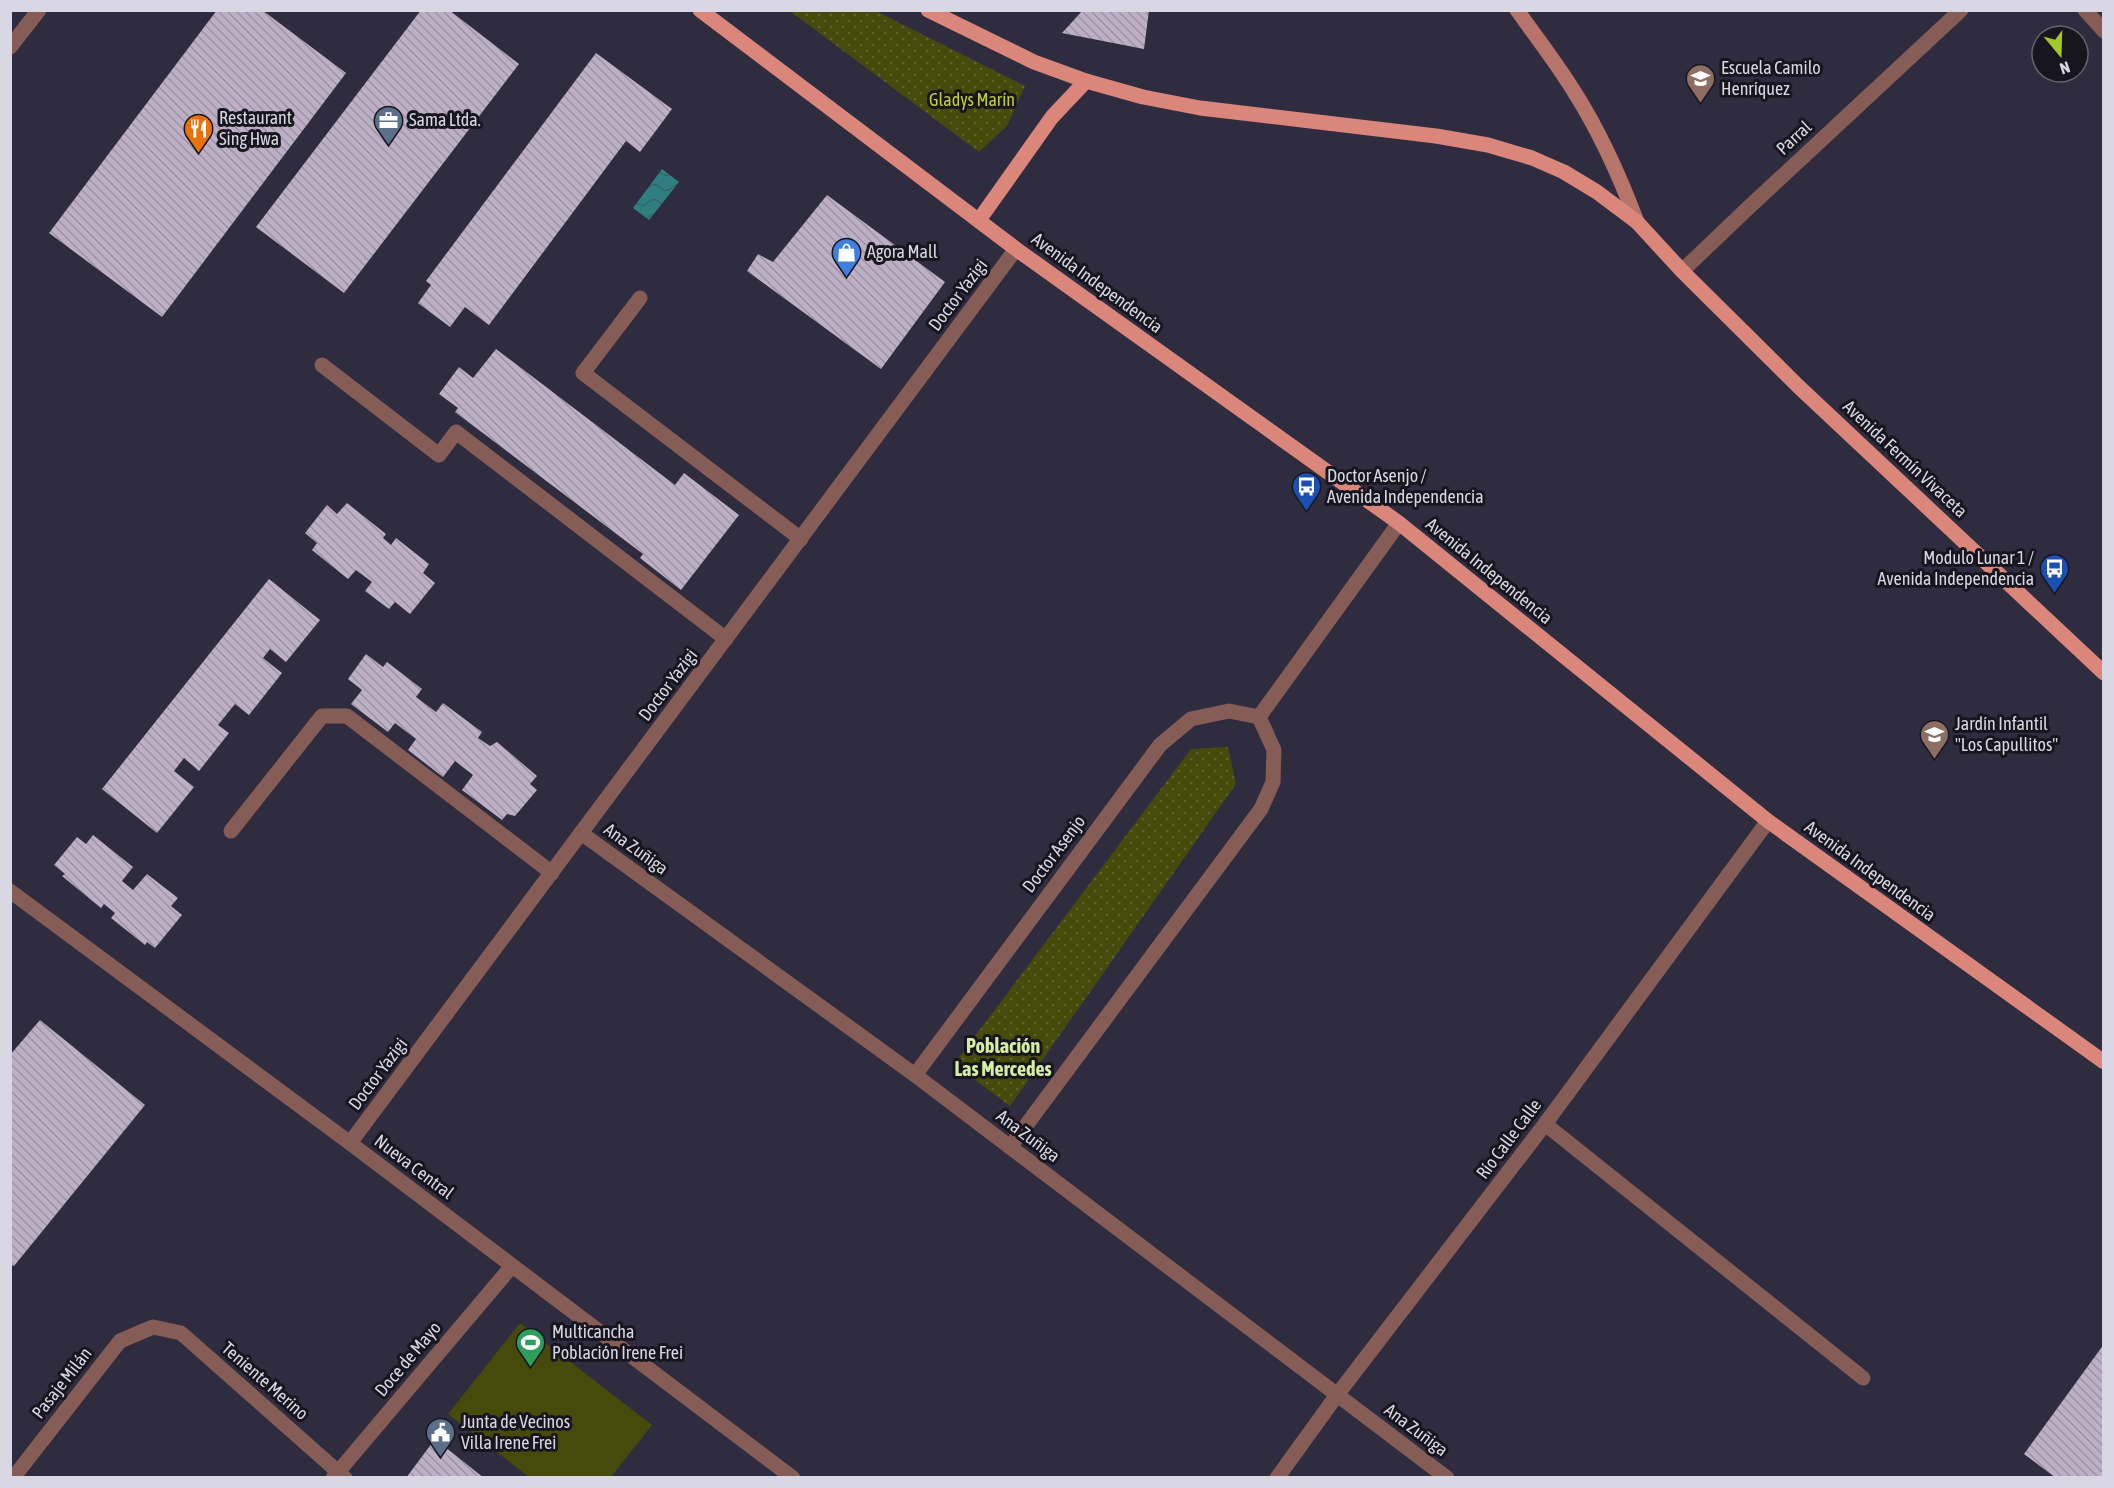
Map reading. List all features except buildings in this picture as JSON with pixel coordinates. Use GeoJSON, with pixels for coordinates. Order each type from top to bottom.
{"type":"FeatureCollection","features":[{"type":"Feature","properties":{"kind":"main road","name":"Avenida Independencia"},"geometry":{"type":"LineString","coordinates":[[700,10],[1016,249],[1399,524],[1768,821],[2103,1062]]}},
{"type":"Feature","properties":{"kind":"main road"},"geometry":{"type":"LineString","coordinates":[[928,10],[1034,62],[1086,81],[1143,97],[1200,108],[1436,136],[1488,145],[1532,158],[1564,172],[1598,192],[1636,222],[1682,272]]}},
{"type":"Feature","properties":{"kind":"main road"},"geometry":{"type":"LineString","coordinates":[[1517,10],[1558,67],[1593,124],[1624,188],[1636,222]]}},
{"type":"Feature","properties":{"kind":"main road"},"geometry":{"type":"LineString","coordinates":[[979,220],[1045,127],[1086,81]]}},
{"type":"Feature","properties":{"kind":"main road","name":"Avenida Fermín Vivaceta"},"geometry":{"type":"LineString","coordinates":[[1682,272],[1799,387],[2103,673]]}},
{"type":"Feature","properties":{"kind":"street"},"geometry":{"type":"LineString","coordinates":[[10,47],[39,10]]}},
{"type":"Feature","properties":{"kind":"street","name":"Parral"},"geometry":{"type":"LineString","coordinates":[[1682,272],[1961,10]]}},
{"type":"Feature","properties":{"kind":"street"},"geometry":{"type":"LineString","coordinates":[[2085,10],[2103,31]]}},
{"type":"Feature","properties":{"kind":"street","name":"Doctor Yazigi"},"geometry":{"type":"LineString","coordinates":[[350,1143],[1016,249]]}},
{"type":"Feature","properties":{"kind":"street"},"geometry":{"type":"LineString","coordinates":[[640,298],[584,373],[801,538]]}},
{"type":"Feature","properties":{"kind":"street"},"geometry":{"type":"LineString","coordinates":[[322,365],[439,455],[456,432],[726,639]]}},
{"type":"Feature","properties":{"kind":"street"},"geometry":{"type":"LineString","coordinates":[[1010,1147],[1261,809],[1274,782],[1274,750],[1259,717],[1399,524]]}},
{"type":"Feature","properties":{"kind":"street","name":"Doctor Asenjo"},"geometry":{"type":"LineString","coordinates":[[915,1075],[1160,745],[1191,719],[1229,711],[1259,717]]}},
{"type":"Feature","properties":{"kind":"street"},"geometry":{"type":"LineString","coordinates":[[231,831],[322,716],[347,716],[552,873]]}},
{"type":"Feature","properties":{"kind":"street","name":"Río Calle Calle"},"geometry":{"type":"LineString","coordinates":[[1277,1478],[1337,1395],[1545,1124],[1768,821]]}},
{"type":"Feature","properties":{"kind":"street","name":"Ana Zuñiga"},"geometry":{"type":"LineString","coordinates":[[581,833],[915,1075],[1447,1478]]}},
{"type":"Feature","properties":{"kind":"street","name":"Nueva Central"},"geometry":{"type":"LineString","coordinates":[[10,891],[350,1143],[793,1478]]}},
{"type":"Feature","properties":{"kind":"street"},"geometry":{"type":"LineString","coordinates":[[1545,1124],[1863,1377]]}},
{"type":"Feature","properties":{"kind":"street","name":"Doce de Mayo"},"geometry":{"type":"LineString","coordinates":[[339,1475],[512,1266]]}},
{"type":"Feature","properties":{"kind":"street","name":"Teniente Merino"},"geometry":{"type":"LineString","coordinates":[[153,1328],[181,1333],[339,1475]]}},
{"type":"Feature","properties":{"kind":"street","name":"Pasaje Milán"},"geometry":{"type":"LineString","coordinates":[[13,1478],[120,1341],[153,1328]]}},
{"type":"Feature","properties":{"kind":"green space","name":"Gladys Marín"},"geometry":{"type":"Polygon","coordinates":[[[790,11],[876,11],[1025,86],[1007,126],[979,152],[790,11]]]}},
{"type":"Feature","properties":{"kind":"green space"},"geometry":{"type":"Polygon","coordinates":[[[1228,747],[1236,784],[1010,1106],[954,1064],[1191,749],[1228,747]]]}},
{"type":"Feature","properties":{"kind":"green space","name":"Multicancha Población Irene Frei"},"geometry":{"type":"Polygon","coordinates":[[[520,1323],[652,1425],[611,1477],[529,1477],[448,1414],[520,1323]]]}},
{"type":"Feature","properties":{"kind":"water"},"geometry":{"type":"Polygon","coordinates":[[[662,169],[679,182],[649,220],[633,208],[662,169]]]}},
{"type":"Feature","properties":{"kind":"place","name":"Escuela Camilo Henríquez"},"geometry":{"type":"Point","coordinates":[1700,104]}},
{"type":"Feature","properties":{"kind":"place","name":"Sama Ltda."},"geometry":{"type":"Point","coordinates":[388,146]}},
{"type":"Feature","properties":{"kind":"place","name":"Restaurant Sing Hwa"},"geometry":{"type":"Point","coordinates":[198,154]}},
{"type":"Feature","properties":{"kind":"place","name":"Agora Mall"},"geometry":{"type":"Point","coordinates":[846,278]}},
{"type":"Feature","properties":{"kind":"place","name":"Doctor Asenjo / Avenida Independencia"},"geometry":{"type":"Point","coordinates":[1306,512]}},
{"type":"Feature","properties":{"kind":"place","name":"Modulo Lunar 1 / Avenida Independencia"},"geometry":{"type":"Point","coordinates":[2055,594]}},
{"type":"Feature","properties":{"kind":"place","name":"Jardín Infantil \"Los Capullitos\""},"geometry":{"type":"Point","coordinates":[1934,760]}},
{"type":"Feature","properties":{"kind":"place","name":"Multicancha Población Irene Frei"},"geometry":{"type":"Point","coordinates":[531,1368]}},
{"type":"Feature","properties":{"kind":"place","name":"Junta de Vecinos Villa Irene Frei"},"geometry":{"type":"Point","coordinates":[440,1458]}},
{"type":"Feature","properties":{"kind":"district","name":"Población Las Mercedes"},"geometry":{"type":"Point","coordinates":[1003,1058]}}]}
